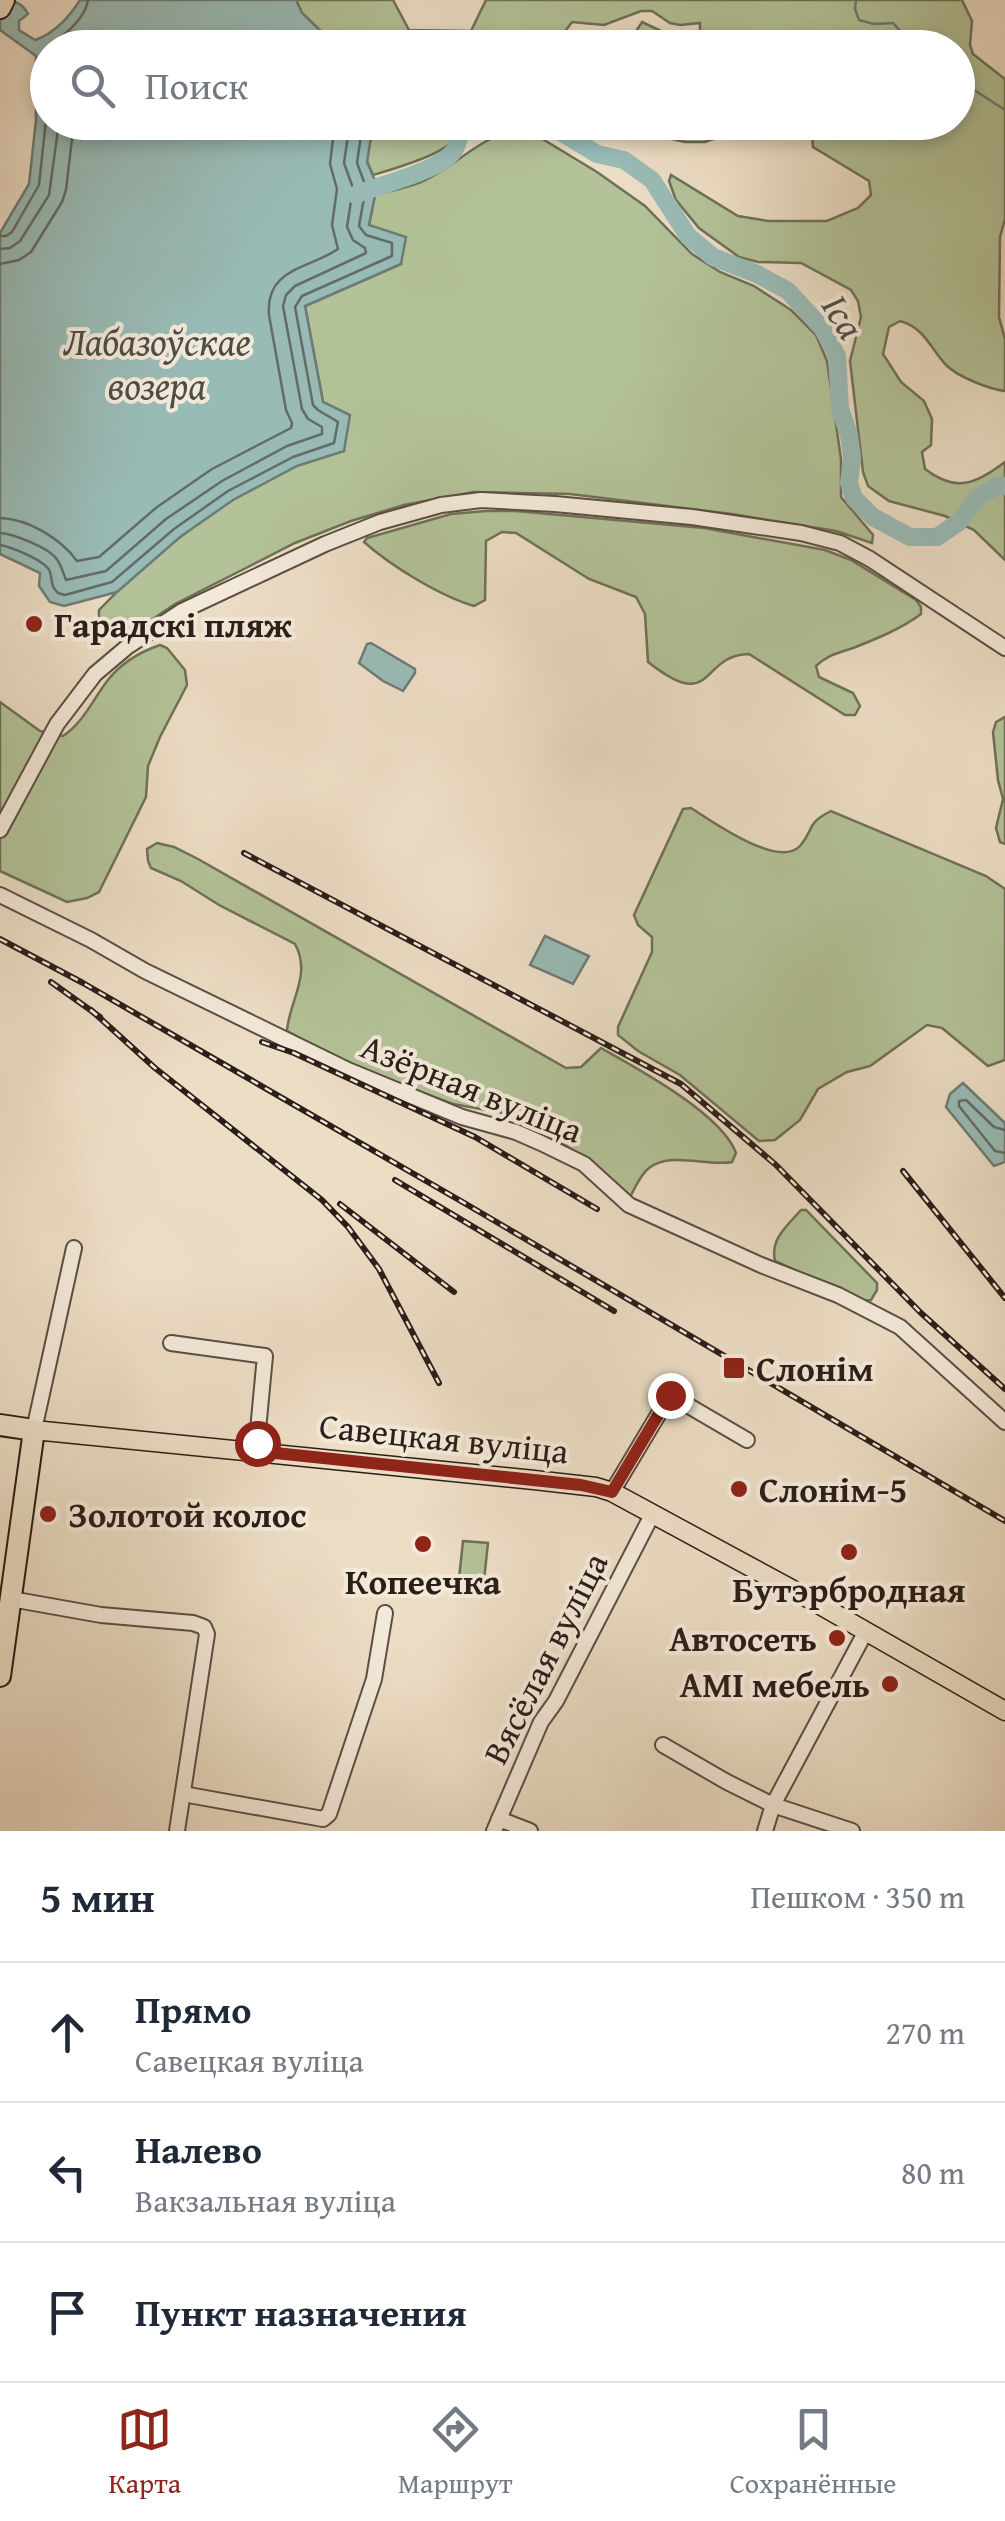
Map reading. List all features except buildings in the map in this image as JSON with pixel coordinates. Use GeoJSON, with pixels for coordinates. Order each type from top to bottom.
{"type":"FeatureCollection","features":[{"type":"Feature","properties":{"kind":"highway"},"geometry":{"type":"LineString","coordinates":[[0,8],[4,0]]}},
{"type":"Feature","properties":{"kind":"highway","name":"Савецкая вуліца"},"geometry":{"type":"LineString","coordinates":[[0,1425],[34,1430]]}},
{"type":"Feature","properties":{"kind":"highway"},"geometry":{"type":"LineString","coordinates":[[0,1676],[34,1430]]}},
{"type":"Feature","properties":{"kind":"main road","name":"Савецкая вуліца"},"geometry":{"type":"LineString","coordinates":[[34,1430],[581,1485],[612,1492],[1005,1711]]}},
{"type":"Feature","properties":{"kind":"street"},"geometry":{"type":"LineString","coordinates":[[0,830],[65,714],[95,674],[127,647],[182,611],[294,558],[380,522],[441,505],[510,500],[692,517],[840,543],[1005,648]]}},
{"type":"Feature","properties":{"kind":"street","name":"Азёрная вуліца"},"geometry":{"type":"LineString","coordinates":[[0,894],[348,1070],[462,1117],[541,1142],[584,1164],[629,1205],[838,1295],[900,1327],[1005,1422]]}},
{"type":"Feature","properties":{"kind":"street"},"geometry":{"type":"LineString","coordinates":[[34,1430],[74,1248]]}},
{"type":"Feature","properties":{"kind":"street"},"geometry":{"type":"LineString","coordinates":[[171,1343],[265,1356],[256,1451]]}},
{"type":"Feature","properties":{"kind":"street"},"geometry":{"type":"LineString","coordinates":[[612,1492],[670,1395],[746,1440]]}},
{"type":"Feature","properties":{"kind":"street","name":"Вясёлая вуліца"},"geometry":{"type":"LineString","coordinates":[[496,1825],[541,1722],[556,1701],[653,1513]]}},
{"type":"Feature","properties":{"kind":"street"},"geometry":{"type":"LineString","coordinates":[[11,1599],[101,1615],[193,1622],[204,1627],[207,1634],[177,1831]]}},
{"type":"Feature","properties":{"kind":"street"},"geometry":{"type":"LineString","coordinates":[[183,1794],[323,1818],[330,1814],[374,1679],[385,1612]]}},
{"type":"Feature","properties":{"kind":"street"},"geometry":{"type":"LineString","coordinates":[[765,1831],[773,1805],[866,1632]]}},
{"type":"Feature","properties":{"kind":"street"},"geometry":{"type":"LineString","coordinates":[[664,1744],[773,1805],[852,1831]]}},
{"type":"Feature","properties":{"kind":"street"},"geometry":{"type":"LineString","coordinates":[[496,1825],[530,1831]]}},
{"type":"Feature","properties":{"kind":"green space"},"geometry":{"type":"Polygon","coordinates":[[[296,0],[393,0],[409,30],[320,30],[302,13],[296,0]]]}},
{"type":"Feature","properties":{"kind":"green space"},"geometry":{"type":"Polygon","coordinates":[[[486,0],[962,0],[972,21],[971,30],[700,30],[700,23],[670,23],[652,11],[641,11],[604,25],[572,22],[566,30],[471,30],[486,0]]]}},
{"type":"Feature","properties":{"kind":"green space"},"geometry":{"type":"Polygon","coordinates":[[[642,22],[659,30],[637,30],[642,22]]]}},
{"type":"Feature","properties":{"kind":"green space"},"geometry":{"type":"Polygon","coordinates":[[[975,56],[1005,79],[1005,219],[1000,237],[999,317],[1005,339],[1005,391],[974,382],[951,369],[921,334],[900,321],[889,327],[883,354],[901,382],[924,401],[932,419],[931,445],[922,452],[925,469],[946,481],[966,483],[1005,462],[1005,560],[974,530],[945,516],[889,501],[868,486],[850,361],[861,317],[851,290],[801,263],[758,262],[739,257],[699,228],[676,200],[669,181],[671,175],[738,216],[768,221],[827,221],[858,208],[871,195],[869,181],[813,147],[812,140],[975,140],[975,56]]]}},
{"type":"Feature","properties":{"kind":"green space"},"geometry":{"type":"Polygon","coordinates":[[[370,140],[452,140],[442,150],[373,175],[367,161],[370,140]]]}},
{"type":"Feature","properties":{"kind":"green space"},"geometry":{"type":"Polygon","coordinates":[[[544,140],[645,206],[692,254],[791,310],[816,335],[827,361],[841,459],[841,497],[873,535],[872,543],[836,531],[732,514],[570,494],[474,492],[404,505],[295,543],[175,604],[129,635],[108,637],[99,621],[99,610],[166,548],[219,509],[273,477],[344,451],[323,402],[305,306],[401,264],[369,225],[375,195],[421,182],[483,143],[544,140]]]}},
{"type":"Feature","properties":{"kind":"green space"},"geometry":{"type":"Polygon","coordinates":[[[486,511],[704,528],[825,550],[851,560],[916,600],[921,614],[816,666],[819,677],[853,693],[860,706],[855,715],[845,715],[749,654],[722,663],[696,683],[670,677],[648,662],[645,614],[636,597],[589,579],[516,533],[502,532],[486,541],[485,600],[474,606],[416,579],[364,542],[451,514],[486,511]]]}},
{"type":"Feature","properties":{"kind":"green space"},"geometry":{"type":"Polygon","coordinates":[[[160,645],[185,670],[187,685],[148,766],[146,797],[99,892],[67,902],[0,871],[0,702],[40,731],[63,736],[83,717],[119,668],[160,645]]]}},
{"type":"Feature","properties":{"kind":"green space"},"geometry":{"type":"Polygon","coordinates":[[[1005,717],[1005,844],[1000,842],[996,828],[1003,799],[993,732],[996,722],[1005,717]]]}},
{"type":"Feature","properties":{"kind":"green space"},"geometry":{"type":"Polygon","coordinates":[[[691,808],[729,832],[777,852],[790,852],[800,846],[814,823],[831,811],[986,876],[1005,889],[1005,1060],[988,1066],[942,1028],[927,1025],[870,1066],[847,1072],[818,1089],[800,1120],[775,1140],[759,1141],[680,1075],[618,1035],[618,1027],[652,952],[652,937],[638,925],[634,915],[683,809],[691,808]]]}},
{"type":"Feature","properties":{"kind":"green space"},"geometry":{"type":"Polygon","coordinates":[[[157,843],[198,859],[566,1068],[581,1067],[601,1048],[697,1108],[728,1138],[736,1153],[732,1162],[658,1163],[643,1174],[630,1197],[586,1158],[514,1115],[453,1104],[356,1068],[287,1031],[300,977],[300,955],[295,944],[151,868],[147,849],[157,843]]]}},
{"type":"Feature","properties":{"kind":"green space"},"geometry":{"type":"Polygon","coordinates":[[[801,1210],[806,1210],[877,1283],[871,1300],[862,1301],[775,1261],[777,1239],[801,1210]]]}},
{"type":"Feature","properties":{"kind":"green space"},"geometry":{"type":"Polygon","coordinates":[[[463,1541],[488,1543],[483,1590],[458,1588],[463,1541]]]}},
{"type":"Feature","properties":{"kind":"water","name":"Лабазоўскае возера"},"geometry":{"type":"Polygon","coordinates":[[[0,0],[23,7],[28,14],[19,21],[19,30],[30,37],[30,52],[0,30],[0,0]]]}},
{"type":"Feature","properties":{"kind":"water","name":"Лабазоўскае возера"},"geometry":{"type":"Polygon","coordinates":[[[80,0],[296,0],[302,13],[320,30],[53,30],[80,0]]]}},
{"type":"Feature","properties":{"kind":"water","name":"Лабазоўскае возера"},"geometry":{"type":"Polygon","coordinates":[[[34,140],[370,140],[367,162],[377,185],[369,225],[406,237],[401,264],[305,306],[323,402],[350,415],[344,451],[297,466],[233,500],[180,537],[117,592],[64,606],[50,602],[39,586],[40,573],[0,554],[0,233],[29,184],[34,140]]]}},
{"type":"Feature","properties":{"kind":"water"},"geometry":{"type":"Polygon","coordinates":[[[371,643],[415,669],[403,691],[359,663],[371,643]]]}},
{"type":"Feature","properties":{"kind":"water"},"geometry":{"type":"Polygon","coordinates":[[[545,936],[589,956],[573,984],[530,965],[545,936]]]}},
{"type":"Feature","properties":{"kind":"water"},"geometry":{"type":"Polygon","coordinates":[[[963,1083],[1005,1123],[1005,1162],[994,1166],[946,1107],[950,1094],[963,1083]]]}},
{"type":"Feature","properties":{"kind":"waterway"},"geometry":{"type":"LineString","coordinates":[[856,0],[859,20],[893,23],[899,30]]}},
{"type":"Feature","properties":{"kind":"waterway"},"geometry":{"type":"LineString","coordinates":[[975,90],[1005,110]]}},
{"type":"Feature","properties":{"kind":"waterway","name":"Іса"},"geometry":{"type":"LineString","coordinates":[[355,195],[445,160],[458,140]]}},
{"type":"Feature","properties":{"kind":"waterway","name":"Іса"},"geometry":{"type":"LineString","coordinates":[[574,140],[597,154],[624,160],[652,180],[688,236],[713,257],[788,291],[823,329],[837,356],[840,409],[852,457],[849,483],[854,498],[873,517],[910,537],[937,537],[959,522],[979,496],[1005,486]]}},
{"type":"Feature","properties":{"kind":"railway"},"geometry":{"type":"LineString","coordinates":[[244,853],[681,1084],[776,1165],[921,1313],[1005,1389]]}},
{"type":"Feature","properties":{"kind":"railway"},"geometry":{"type":"LineString","coordinates":[[0,939],[466,1204],[1005,1521]]}},
{"type":"Feature","properties":{"kind":"railway"},"geometry":{"type":"LineString","coordinates":[[51,982],[100,1017]]}},
{"type":"Feature","properties":{"kind":"railway"},"geometry":{"type":"LineString","coordinates":[[91,1010],[155,1068],[322,1200],[348,1227],[379,1269],[439,1383]]}},
{"type":"Feature","properties":{"kind":"railway"},"geometry":{"type":"LineString","coordinates":[[262,1042],[475,1137],[597,1209]]}},
{"type":"Feature","properties":{"kind":"railway"},"geometry":{"type":"LineString","coordinates":[[903,1171],[1005,1298]]}},
{"type":"Feature","properties":{"kind":"railway"},"geometry":{"type":"LineString","coordinates":[[395,1180],[614,1311]]}},
{"type":"Feature","properties":{"kind":"railway"},"geometry":{"type":"LineString","coordinates":[[340,1204],[454,1292]]}},
{"type":"Feature","properties":{"kind":"place","name":"Гарадскі пляж"},"geometry":{"type":"Point","coordinates":[34,624]}},
{"type":"Feature","properties":{"kind":"place","name":"Слонім"},"geometry":{"type":"Point","coordinates":[734,1368]}},
{"type":"Feature","properties":{"kind":"place","name":"Слонім-5"},"geometry":{"type":"Point","coordinates":[739,1489]}},
{"type":"Feature","properties":{"kind":"place","name":"Золотой колос"},"geometry":{"type":"Point","coordinates":[48,1514]}},
{"type":"Feature","properties":{"kind":"place","name":"Копеечка"},"geometry":{"type":"Point","coordinates":[423,1544]}},
{"type":"Feature","properties":{"kind":"place","name":"Бутэрбродная"},"geometry":{"type":"Point","coordinates":[849,1552]}},
{"type":"Feature","properties":{"kind":"place","name":"Автосеть"},"geometry":{"type":"Point","coordinates":[837,1638]}},
{"type":"Feature","properties":{"kind":"place","name":"AMI мебель"},"geometry":{"type":"Point","coordinates":[890,1684]}},
{"type":"Feature","properties":{"kind":"route"},"geometry":{"type":"LineString","coordinates":[[257,1443],[256,1451],[581,1485],[612,1492],[670,1395]]}}]}
